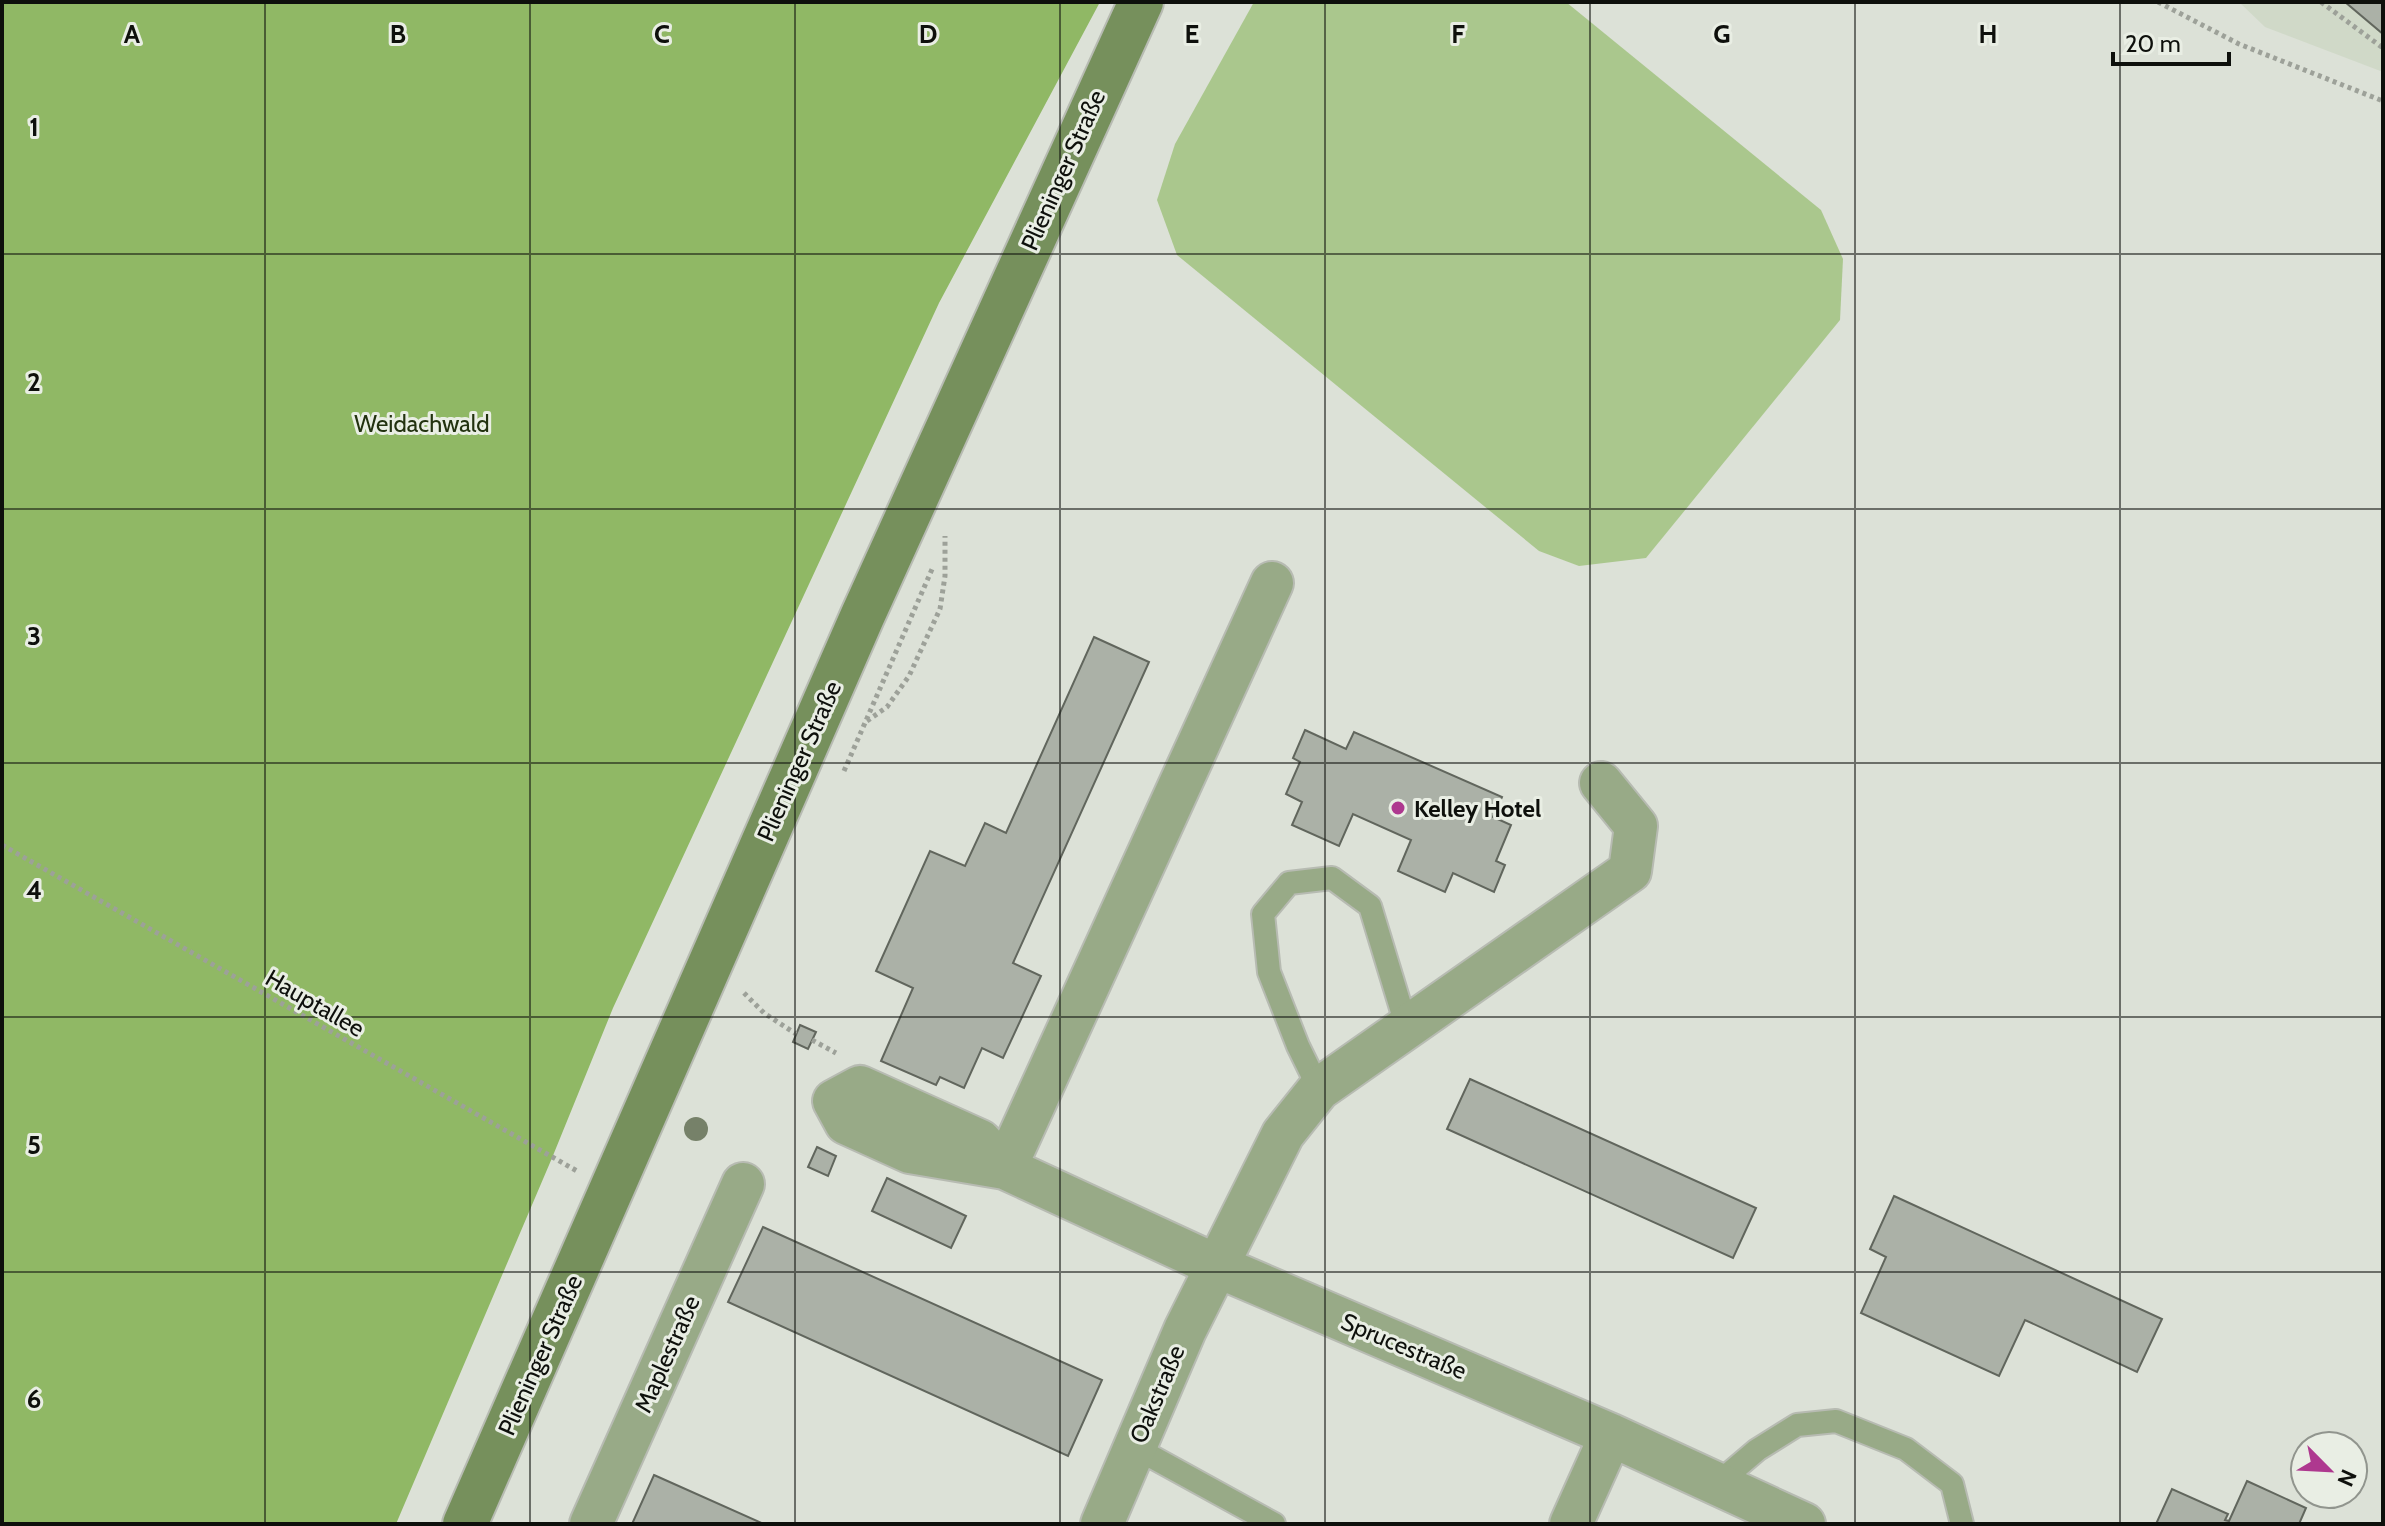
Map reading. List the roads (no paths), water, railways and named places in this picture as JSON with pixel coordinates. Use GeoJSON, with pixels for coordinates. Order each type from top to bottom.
{"type":"FeatureCollection","features":[{"type":"Feature","properties":{"kind":"main road","name":"Plieninger Straße"},"geometry":{"type":"LineString","coordinates":[[465,1524],[862,617],[1141,2]]}},
{"type":"Feature","properties":{"kind":"street","name":"Sprucestraße"},"geometry":{"type":"LineString","coordinates":[[1272,583],[1005,1168],[1217,1266],[1611,1435],[1804,1524]]}},
{"type":"Feature","properties":{"kind":"street","name":"Oakstraße"},"geometry":{"type":"LineString","coordinates":[[1102,1524],[1185,1330],[1283,1134],[1319,1089],[1630,871],[1636,826],[1601,783]]}},
{"type":"Feature","properties":{"kind":"street","name":"Maplestraße"},"geometry":{"type":"LineString","coordinates":[[591,1524],[743,1184]]}},
{"type":"Feature","properties":{"kind":"street"},"geometry":{"type":"LineString","coordinates":[[1571,1524],[1611,1435]]}},
{"type":"Feature","properties":{"kind":"lane"},"geometry":{"type":"LineString","coordinates":[[1319,1089],[1298,1046],[1269,972],[1263,914],[1289,883],[1332,878],[1370,906],[1407,1028]]}},
{"type":"Feature","properties":{"kind":"lane"},"geometry":{"type":"LineString","coordinates":[[1717,1484],[1757,1450],[1797,1425],[1836,1421],[1906,1449],[1952,1484],[1962,1524]]}},
{"type":"Feature","properties":{"kind":"lane"},"geometry":{"type":"LineString","coordinates":[[1134,1447],[1274,1524]]}},
{"type":"Feature","properties":{"kind":"place","name":"Kelley Hotel"},"geometry":{"type":"Point","coordinates":[1398,808]}},
{"type":"Feature","properties":{"kind":"park label","name":"Weidachwald"},"geometry":{"type":"Point","coordinates":[422,423]}}]}
